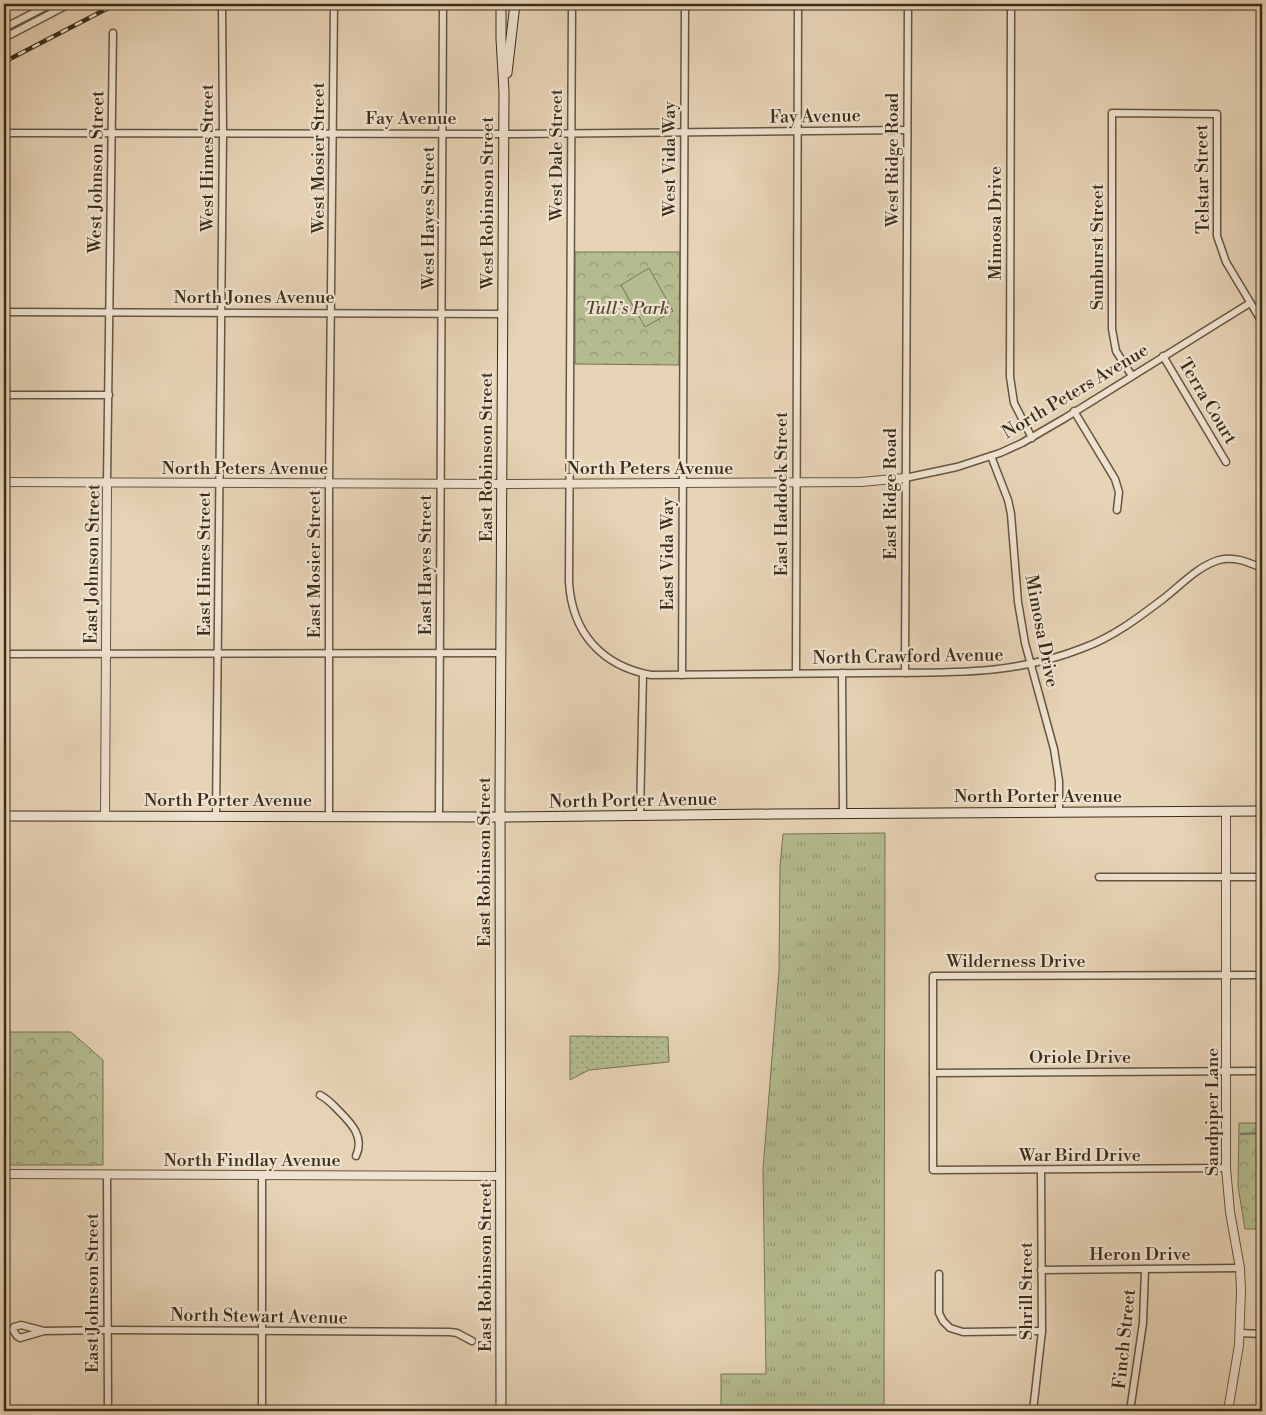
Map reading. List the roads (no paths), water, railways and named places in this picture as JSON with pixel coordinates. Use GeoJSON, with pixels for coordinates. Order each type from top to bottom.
{"type":"FeatureCollection","features":[{"type":"Feature","properties":{"kind":"main road","name":"West Robinson Street"},"geometry":{"type":"LineString","coordinates":[[500,4],[500,39],[504,92],[503,314]]}},
{"type":"Feature","properties":{"kind":"main road","name":"West Robinson Street"},"geometry":{"type":"LineString","coordinates":[[504,92],[515,4]]}},
{"type":"Feature","properties":{"kind":"main road","name":"East Robinson Street"},"geometry":{"type":"LineString","coordinates":[[501,1411],[500,817],[503,314]]}},
{"type":"Feature","properties":{"kind":"main road","name":"North Porter Avenue"},"geometry":{"type":"LineString","coordinates":[[4,816],[500,817],[1262,811]]}},
{"type":"Feature","properties":{"kind":"street"},"geometry":{"type":"LineString","coordinates":[[4,28],[51,4]]}},
{"type":"Feature","properties":{"kind":"street"},"geometry":{"type":"LineString","coordinates":[[4,38],[69,4]]}},
{"type":"Feature","properties":{"kind":"street","name":"West Himes Street"},"geometry":{"type":"LineString","coordinates":[[220,312],[223,134],[222,4]]}},
{"type":"Feature","properties":{"kind":"street","name":"West Mosier Street"},"geometry":{"type":"LineString","coordinates":[[332,312],[334,4]]}},
{"type":"Feature","properties":{"kind":"street","name":"West Hayes Street"},"geometry":{"type":"LineString","coordinates":[[443,4],[443,313]]}},
{"type":"Feature","properties":{"kind":"street","name":"West Dale Street"},"geometry":{"type":"LineString","coordinates":[[569,484],[572,4]]}},
{"type":"Feature","properties":{"kind":"street","name":"West Vida Way"},"geometry":{"type":"LineString","coordinates":[[684,314],[685,4]]}},
{"type":"Feature","properties":{"kind":"street","name":"East Haddock Street"},"geometry":{"type":"LineString","coordinates":[[796,673],[798,4]]}},
{"type":"Feature","properties":{"kind":"street","name":"West Ridge Road"},"geometry":{"type":"LineString","coordinates":[[906,316],[908,4]]}},
{"type":"Feature","properties":{"kind":"street","name":"Mimosa Drive"},"geometry":{"type":"LineString","coordinates":[[1011,4],[1010,377],[1014,403],[1032,438]]}},
{"type":"Feature","properties":{"kind":"street","name":"West Johnson Street"},"geometry":{"type":"LineString","coordinates":[[110,312],[112,34]]}},
{"type":"Feature","properties":{"kind":"street","name":"Sunburst Street"},"geometry":{"type":"LineString","coordinates":[[1132,376],[1116,351],[1112,329],[1112,113],[1217,114]]}},
{"type":"Feature","properties":{"kind":"street","name":"Telstar Street"},"geometry":{"type":"LineString","coordinates":[[1217,114],[1217,236],[1226,262],[1262,322]]}},
{"type":"Feature","properties":{"kind":"street","name":"Fay Avenue"},"geometry":{"type":"LineString","coordinates":[[4,133],[571,133],[907,130]]}},
{"type":"Feature","properties":{"kind":"street","name":"North Peters Avenue"},"geometry":{"type":"LineString","coordinates":[[4,482],[569,484],[861,482],[905,478],[957,467],[991,456],[1032,438],[1250,303]]}},
{"type":"Feature","properties":{"kind":"street","name":"North Jones Avenue"},"geometry":{"type":"LineString","coordinates":[[4,312],[503,314]]}},
{"type":"Feature","properties":{"kind":"street","name":"East Johnson Street"},"geometry":{"type":"LineString","coordinates":[[105,816],[110,312]]}},
{"type":"Feature","properties":{"kind":"street","name":"East Himes Street"},"geometry":{"type":"LineString","coordinates":[[216,817],[219,654],[220,312]]}},
{"type":"Feature","properties":{"kind":"street","name":"East Mosier Street"},"geometry":{"type":"LineString","coordinates":[[329,816],[329,483],[332,312]]}},
{"type":"Feature","properties":{"kind":"street","name":"East Hayes Street"},"geometry":{"type":"LineString","coordinates":[[439,816],[443,313]]}},
{"type":"Feature","properties":{"kind":"street","name":"East Vida Way"},"geometry":{"type":"LineString","coordinates":[[682,675],[684,314]]}},
{"type":"Feature","properties":{"kind":"street","name":"East Ridge Road"},"geometry":{"type":"LineString","coordinates":[[905,673],[906,316]]}},
{"type":"Feature","properties":{"kind":"street","name":"Terra Court"},"geometry":{"type":"LineString","coordinates":[[1163,356],[1226,462]]}},
{"type":"Feature","properties":{"kind":"street"},"geometry":{"type":"LineString","coordinates":[[4,395],[109,395]]}},
{"type":"Feature","properties":{"kind":"street"},"geometry":{"type":"LineString","coordinates":[[1074,412],[1115,479],[1119,492],[1117,510]]}},
{"type":"Feature","properties":{"kind":"street","name":"Mimosa Drive"},"geometry":{"type":"LineString","coordinates":[[991,456],[1008,500],[1011,514],[1018,602],[1030,664],[1056,760],[1059,781],[1059,812]]}},
{"type":"Feature","properties":{"kind":"street","name":"North Crawford Avenue"},"geometry":{"type":"LineString","coordinates":[[569,484],[569,582],[574,613],[583,632],[604,656],[620,665],[643,674],[651,675],[993,671],[1030,664],[1082,649],[1112,635],[1212,562],[1225,559],[1239,559],[1262,568]]}},
{"type":"Feature","properties":{"kind":"street"},"geometry":{"type":"LineString","coordinates":[[4,654],[501,653]]}},
{"type":"Feature","properties":{"kind":"street"},"geometry":{"type":"LineString","coordinates":[[640,816],[643,674]]}},
{"type":"Feature","properties":{"kind":"street"},"geometry":{"type":"LineString","coordinates":[[842,674],[842,813]]}},
{"type":"Feature","properties":{"kind":"street","name":"Sandpiper Lane"},"geometry":{"type":"LineString","coordinates":[[1226,811],[1226,1168],[1230,1212],[1242,1291],[1240,1333],[1228,1411]]}},
{"type":"Feature","properties":{"kind":"street"},"geometry":{"type":"LineString","coordinates":[[1098,877],[1262,877]]}},
{"type":"Feature","properties":{"kind":"street","name":"Wilderness Drive"},"geometry":{"type":"LineString","coordinates":[[933,1170],[933,976],[1262,975]]}},
{"type":"Feature","properties":{"kind":"street","name":"Oriole Drive"},"geometry":{"type":"LineString","coordinates":[[934,1073],[1262,1071]]}},
{"type":"Feature","properties":{"kind":"street"},"geometry":{"type":"LineString","coordinates":[[320,1095],[328,1099],[352,1122],[358,1137],[356,1156]]}},
{"type":"Feature","properties":{"kind":"street","name":"War Bird Drive"},"geometry":{"type":"LineString","coordinates":[[933,1170],[1226,1168]]}},
{"type":"Feature","properties":{"kind":"street","name":"Shrill Street"},"geometry":{"type":"LineString","coordinates":[[1033,1411],[1042,1331],[1040,1170]]}},
{"type":"Feature","properties":{"kind":"street","name":"North Findlay Avenue"},"geometry":{"type":"LineString","coordinates":[[4,1174],[501,1176]]}},
{"type":"Feature","properties":{"kind":"street","name":"East Johnson Street"},"geometry":{"type":"LineString","coordinates":[[107,1175],[108,1411]]}},
{"type":"Feature","properties":{"kind":"street"},"geometry":{"type":"LineString","coordinates":[[262,1176],[262,1411]]}},
{"type":"Feature","properties":{"kind":"street","name":"Heron Drive"},"geometry":{"type":"LineString","coordinates":[[1041,1270],[1240,1268]]}},
{"type":"Feature","properties":{"kind":"street","name":"Finch Street"},"geometry":{"type":"LineString","coordinates":[[1130,1411],[1143,1323],[1145,1269]]}},
{"type":"Feature","properties":{"kind":"street"},"geometry":{"type":"LineString","coordinates":[[939,1274],[939,1313],[943,1321],[950,1328],[963,1332],[1042,1331]]}},
{"type":"Feature","properties":{"kind":"street","name":"North Stewart Avenue"},"geometry":{"type":"LineString","coordinates":[[44,1331],[262,1330],[450,1332],[457,1333],[472,1341]]}},
{"type":"Feature","properties":{"kind":"street"},"geometry":{"type":"LineString","coordinates":[[1240,1333],[1262,1334]]}},
{"type":"Feature","properties":{"kind":"waterway"},"geometry":{"type":"LineString","coordinates":[[1241,1134],[1262,1133]]}},
{"type":"Feature","properties":{"kind":"railway"},"geometry":{"type":"LineString","coordinates":[[4,62],[116,4]]}},
{"type":"Feature","properties":{"kind":"park label","name":"Tull’s Park"},"geometry":{"type":"Point","coordinates":[627,308]}}]}
